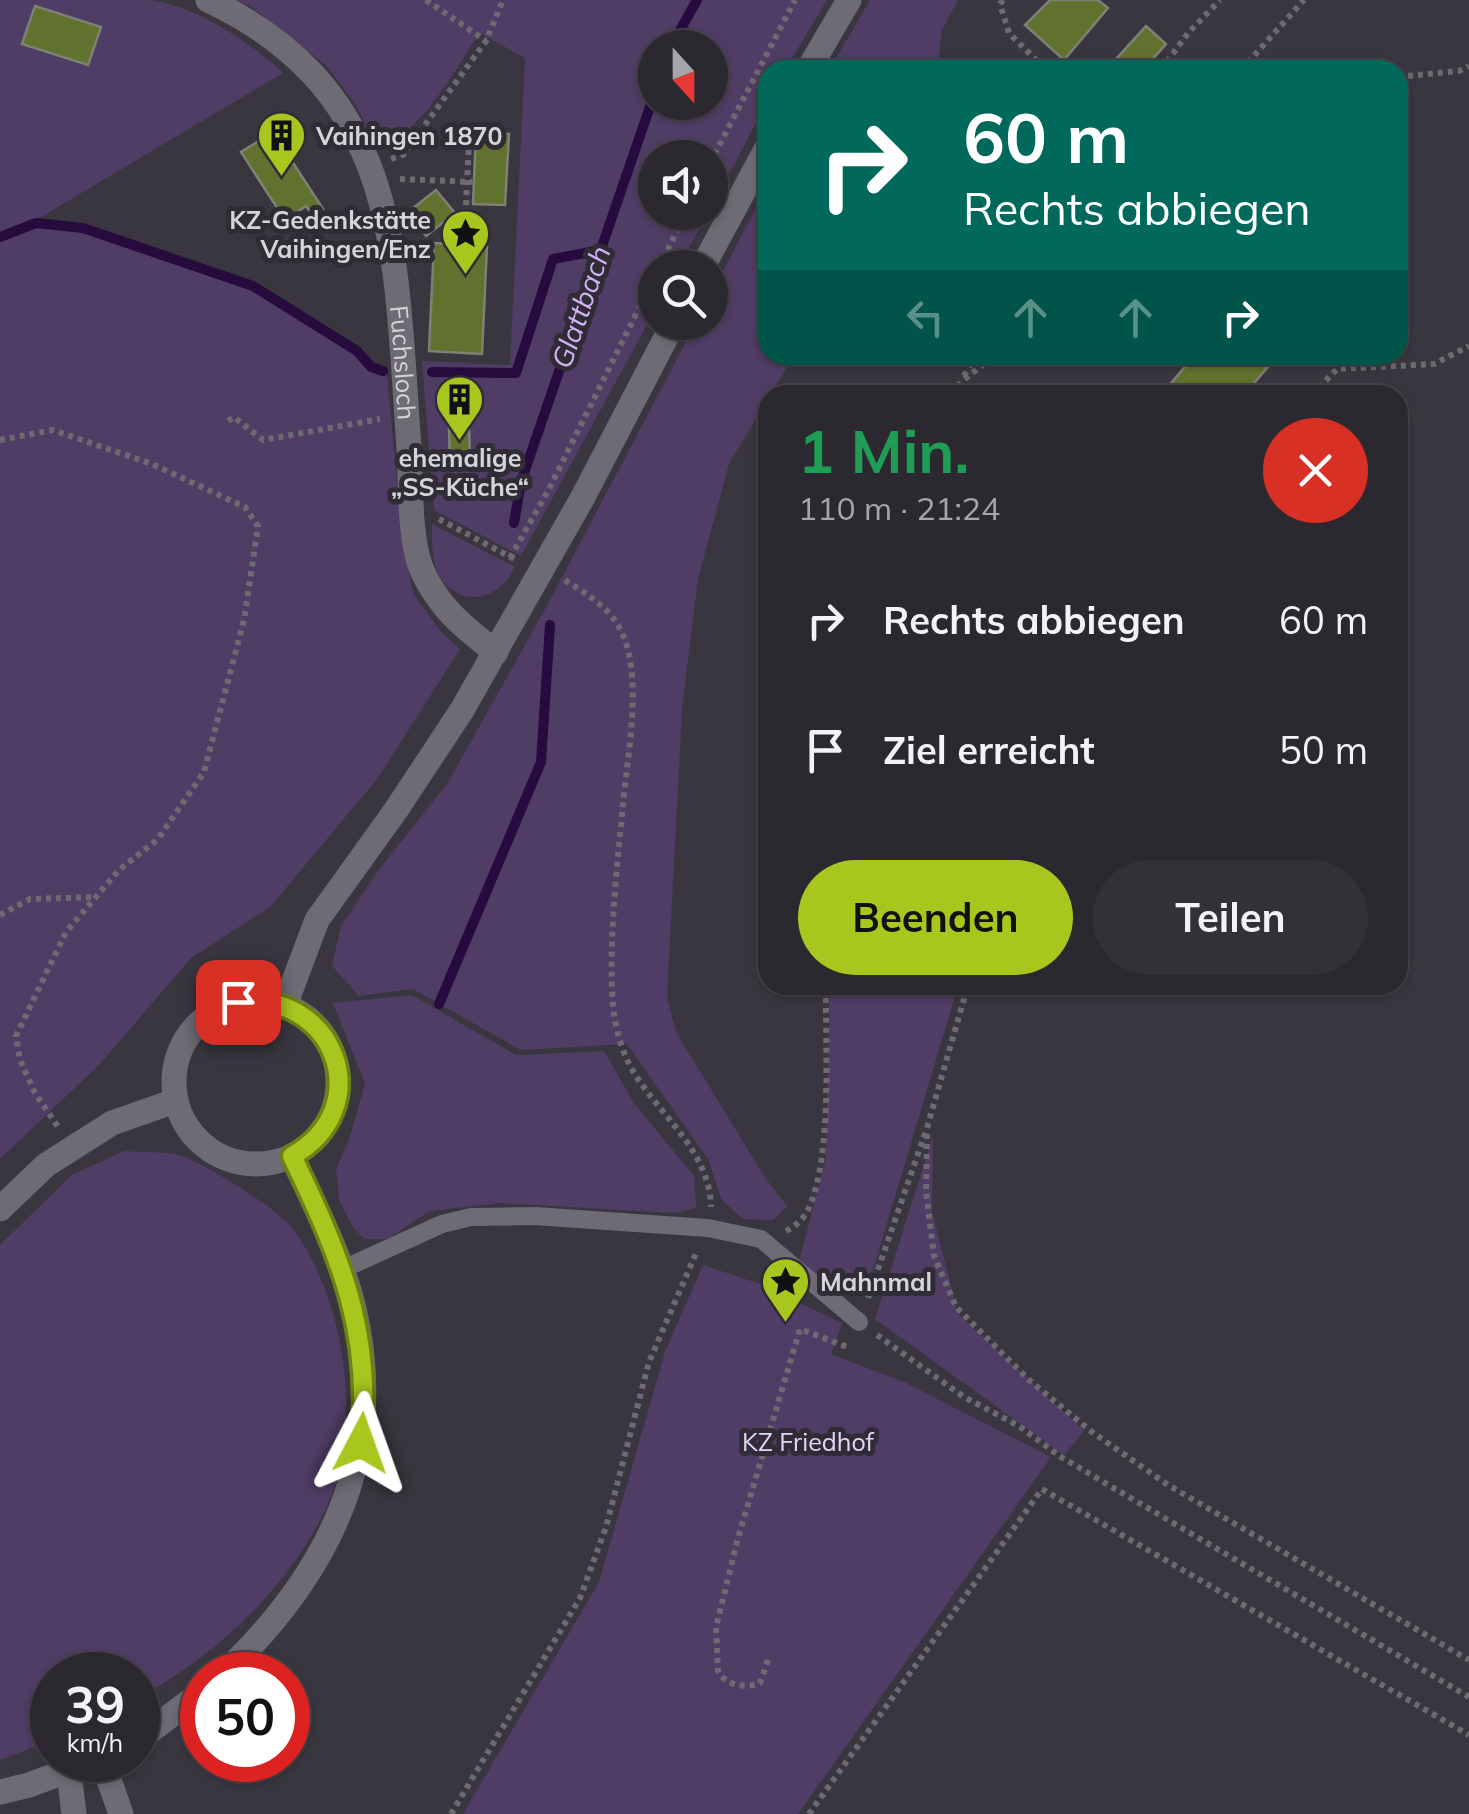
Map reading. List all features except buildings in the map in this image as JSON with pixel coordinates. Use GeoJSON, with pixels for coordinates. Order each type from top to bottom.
{"type":"FeatureCollection","features":[{"type":"Feature","properties":{"kind":"main road","name":"Fuchsloch"},"geometry":{"type":"LineString","coordinates":[[208,0],[269,36],[306,68],[349,123],[372,167],[390,234],[420,564],[452,618],[496,652]]}},
{"type":"Feature","properties":{"kind":"main road"},"geometry":{"type":"LineString","coordinates":[[814,60],[850,0]]}},
{"type":"Feature","properties":{"kind":"main road"},"geometry":{"type":"LineString","coordinates":[[712,250],[758,164]]}},
{"type":"Feature","properties":{"kind":"main road"},"geometry":{"type":"LineString","coordinates":[[284,1005],[316,920],[396,810],[496,652],[664,340]]}},
{"type":"Feature","properties":{"kind":"main road"},"geometry":{"type":"LineString","coordinates":[[254,1000],[284,1005],[318,1028],[329,1043],[338,1069],[338,1094],[332,1116],[319,1136],[292,1156],[272,1163],[252,1165],[216,1155],[191,1134],[175,1101],[177,1058],[200,1021],[223,1006],[254,1000]]}},
{"type":"Feature","properties":{"kind":"main road"},"geometry":{"type":"LineString","coordinates":[[0,1208],[46,1166],[112,1123],[175,1101]]}},
{"type":"Feature","properties":{"kind":"main road"},"geometry":{"type":"LineString","coordinates":[[244,1652],[291,1602],[331,1535],[352,1481],[361,1443],[364,1377],[355,1310],[292,1156]]}},
{"type":"Feature","properties":{"kind":"main road"},"geometry":{"type":"LineString","coordinates":[[0,1792],[34,1782]]}},
{"type":"Feature","properties":{"kind":"main road"},"geometry":{"type":"LineString","coordinates":[[70,1782],[74,1814]]}},
{"type":"Feature","properties":{"kind":"main road"},"geometry":{"type":"LineString","coordinates":[[109,1782],[121,1814]]}},
{"type":"Feature","properties":{"kind":"lane"},"geometry":{"type":"LineString","coordinates":[[341,1270],[428,1230],[472,1217],[536,1216],[708,1228],[761,1239],[859,1322]]}},
{"type":"Feature","properties":{"kind":"path"},"geometry":{"type":"LineString","coordinates":[[426,0],[486,41]]}},
{"type":"Feature","properties":{"kind":"path"},"geometry":{"type":"LineString","coordinates":[[372,167],[403,155],[486,41],[504,0]]}},
{"type":"Feature","properties":{"kind":"path"},"geometry":{"type":"LineString","coordinates":[[764,60],[795,0]]}},
{"type":"Feature","properties":{"kind":"path"},"geometry":{"type":"LineString","coordinates":[[1003,0],[1000,4],[1008,33],[1036,60]]}},
{"type":"Feature","properties":{"kind":"path"},"geometry":{"type":"LineString","coordinates":[[1168,60],[1220,0]]}},
{"type":"Feature","properties":{"kind":"path"},"geometry":{"type":"LineString","coordinates":[[1250,60],[1304,0]]}},
{"type":"Feature","properties":{"kind":"path"},"geometry":{"type":"LineString","coordinates":[[1408,76],[1459,71],[1469,66]]}},
{"type":"Feature","properties":{"kind":"path"},"geometry":{"type":"LineString","coordinates":[[722,140],[758,71]]}},
{"type":"Feature","properties":{"kind":"path"},"geometry":{"type":"LineString","coordinates":[[464,245],[471,181],[469,144]]}},
{"type":"Feature","properties":{"kind":"path"},"geometry":{"type":"LineString","coordinates":[[434,180],[471,181]]}},
{"type":"Feature","properties":{"kind":"path"},"geometry":{"type":"LineString","coordinates":[[510,558],[638,310]]}},
{"type":"Feature","properties":{"kind":"path"},"geometry":{"type":"LineString","coordinates":[[1322,385],[1337,369],[1434,364],[1469,346]]}},
{"type":"Feature","properties":{"kind":"path"},"geometry":{"type":"LineString","coordinates":[[959,385],[970,365]]}},
{"type":"Feature","properties":{"kind":"path"},"geometry":{"type":"LineString","coordinates":[[961,382],[982,365]]}},
{"type":"Feature","properties":{"kind":"path"},"geometry":{"type":"LineString","coordinates":[[228,421],[234,417],[263,440],[391,418]]}},
{"type":"Feature","properties":{"kind":"path"},"geometry":{"type":"LineString","coordinates":[[0,440],[53,430],[152,464],[246,507],[258,526],[244,620],[204,772],[158,839],[119,870],[66,932],[16,1036],[20,1060],[36,1094],[73,1149]]}},
{"type":"Feature","properties":{"kind":"path"},"geometry":{"type":"LineString","coordinates":[[413,508],[593,598],[609,613],[626,643],[632,695],[612,918],[613,1010],[620,1042],[636,1076],[705,1173],[710,1194],[708,1228],[649,1362],[606,1527],[580,1598],[450,1814]]}},
{"type":"Feature","properties":{"kind":"path"},"geometry":{"type":"LineString","coordinates":[[0,915],[30,899],[96,897]]}},
{"type":"Feature","properties":{"kind":"path"},"geometry":{"type":"LineString","coordinates":[[761,1239],[786,1232],[808,1211],[822,1156],[826,995]]}},
{"type":"Feature","properties":{"kind":"path"},"geometry":{"type":"LineString","coordinates":[[768,1660],[760,1683],[752,1686],[728,1682],[718,1671],[716,1627],[738,1538],[800,1329],[853,1350],[859,1322],[927,1128],[965,995]]}},
{"type":"Feature","properties":{"kind":"path"},"geometry":{"type":"LineString","coordinates":[[927,1128],[926,1191],[934,1256],[956,1308],[1028,1380],[1092,1432],[1168,1484],[1469,1660]]}},
{"type":"Feature","properties":{"kind":"path"},"geometry":{"type":"LineString","coordinates":[[859,1322],[964,1397],[1020,1426],[1060,1457],[1469,1697]]}},
{"type":"Feature","properties":{"kind":"path"},"geometry":{"type":"LineString","coordinates":[[809,1814],[1042,1488],[1469,1735]]}},
{"type":"Feature","properties":{"kind":"green space"},"geometry":{"type":"Polygon","coordinates":[[[0,0],[166,3],[221,27],[283,73],[36,220],[0,234],[0,0]]]}},
{"type":"Feature","properties":{"kind":"green space"},"geometry":{"type":"Polygon","coordinates":[[[235,0],[827,0],[791,60],[758,60],[758,120],[728,176],[728,140],[638,140],[638,230],[699,230],[687,250],[638,250],[639,340],[521,556],[434,510],[422,361],[510,365],[525,58],[480,33],[422,116],[392,140],[376,145],[355,104],[327,66],[252,7],[235,0]]]}},
{"type":"Feature","properties":{"kind":"green space"},"geometry":{"type":"Polygon","coordinates":[[[870,0],[958,0],[942,30],[938,60],[835,60],[870,0]]]}},
{"type":"Feature","properties":{"kind":"green space"},"geometry":{"type":"Polygon","coordinates":[[[758,204],[758,365],[788,365],[776,385],[758,385],[758,415],[729,464],[698,579],[682,709],[667,996],[676,1032],[764,1176],[787,1206],[773,1220],[743,1219],[721,1199],[708,1159],[627,1044],[521,1050],[413,989],[359,996],[332,966],[341,926],[381,867],[447,784],[548,604],[687,340],[728,340],[728,262],[758,204]]]}},
{"type":"Feature","properties":{"kind":"green space"},"geometry":{"type":"Polygon","coordinates":[[[35,225],[82,230],[252,288],[355,353],[369,369],[387,375],[402,538],[413,593],[441,632],[460,649],[378,778],[270,907],[191,958],[99,1065],[0,1159],[0,239],[35,225]]]}},
{"type":"Feature","properties":{"kind":"green space"},"geometry":{"type":"Polygon","coordinates":[[[432,524],[515,567],[509,577],[482,596],[461,595],[451,589],[436,567],[432,524]]]}},
{"type":"Feature","properties":{"kind":"green space"},"geometry":{"type":"Polygon","coordinates":[[[412,995],[516,1055],[604,1051],[634,1103],[694,1176],[696,1208],[676,1213],[501,1203],[429,1211],[388,1239],[364,1239],[339,1200],[336,1169],[365,1084],[333,1003],[412,995]]]}},
{"type":"Feature","properties":{"kind":"green space"},"geometry":{"type":"Polygon","coordinates":[[[830,995],[955,995],[873,1270],[845,1294],[820,1281],[799,1261],[826,1159],[830,995]]]}},
{"type":"Feature","properties":{"kind":"green space"},"geometry":{"type":"Polygon","coordinates":[[[933,1136],[932,1211],[958,1314],[1084,1431],[1064,1455],[875,1319],[933,1136]]]}},
{"type":"Feature","properties":{"kind":"green space"},"geometry":{"type":"Polygon","coordinates":[[[125,1151],[179,1155],[221,1176],[285,1220],[311,1258],[336,1326],[343,1364],[345,1439],[327,1506],[311,1536],[248,1617],[207,1652],[180,1652],[180,1672],[160,1685],[160,1652],[30,1652],[30,1748],[0,1760],[0,1245],[73,1174],[125,1151]]]}},
{"type":"Feature","properties":{"kind":"green space","name":"KZ Friedhof"},"geometry":{"type":"Polygon","coordinates":[[[703,1265],[760,1284],[842,1323],[831,1354],[904,1382],[1051,1457],[798,1814],[463,1814],[599,1582],[665,1352],[703,1265]]]}},
{"type":"Feature","properties":{"kind":"waterway","name":"Glattbach"},"geometry":{"type":"LineString","coordinates":[[680,30],[697,0]]}},
{"type":"Feature","properties":{"kind":"waterway","name":"Glattbach"},"geometry":{"type":"LineString","coordinates":[[514,523],[521,482],[645,120]]}},
{"type":"Feature","properties":{"kind":"waterway"},"geometry":{"type":"LineString","coordinates":[[0,237],[36,223],[83,228],[253,286],[357,351],[371,367],[383,371]]}},
{"type":"Feature","properties":{"kind":"waterway"},"geometry":{"type":"LineString","coordinates":[[432,372],[516,373],[553,259],[601,250]]}},
{"type":"Feature","properties":{"kind":"waterway","name":"Glattbach"},"geometry":{"type":"LineString","coordinates":[[439,1004],[541,762],[550,625]]}},
{"type":"Feature","properties":{"kind":"place","name":"Vaihingen 1870"},"geometry":{"type":"Point","coordinates":[281,178]}},
{"type":"Feature","properties":{"kind":"place","name":"KZ-Gedenkstätte Vaihingen/Enz"},"geometry":{"type":"Point","coordinates":[466,276]}},
{"type":"Feature","properties":{"kind":"place","name":"ehemalige „SS-Küche“"},"geometry":{"type":"Point","coordinates":[460,442]}},
{"type":"Feature","properties":{"kind":"place","name":"Mahnmal"},"geometry":{"type":"Point","coordinates":[785,1324]}},
{"type":"Feature","properties":{"kind":"route"},"geometry":{"type":"LineString","coordinates":[[238,1002],[272,1002],[306,1017],[329,1043],[338,1069],[338,1094],[332,1116],[319,1136],[292,1156],[355,1310],[364,1377],[361,1443]]}}]}
